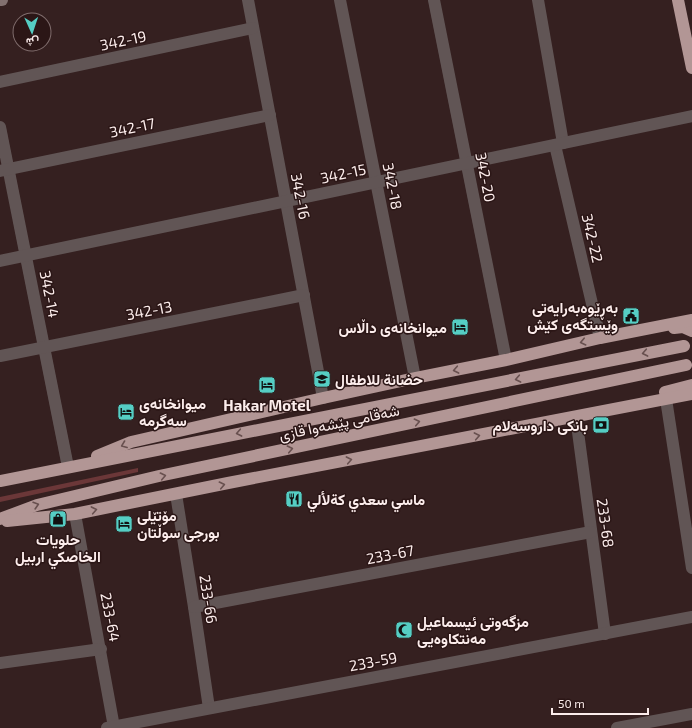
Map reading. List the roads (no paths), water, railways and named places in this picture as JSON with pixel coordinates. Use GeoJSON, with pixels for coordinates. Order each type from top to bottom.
{"type":"FeatureCollection","features":[{"type":"Feature","properties":{"kind":"highway"},"geometry":{"type":"LineString","coordinates":[[678,0],[692,68]]}},
{"type":"Feature","properties":{"kind":"highway"},"geometry":{"type":"LineString","coordinates":[[657,326],[692,314]]}},
{"type":"Feature","properties":{"kind":"highway","name":"شەقامی پێشەوا قازی"},"geometry":{"type":"LineString","coordinates":[[68,467],[131,442],[323,398],[506,360],[600,338],[692,320]]}},
{"type":"Feature","properties":{"kind":"highway"},"geometry":{"type":"LineString","coordinates":[[635,331],[683,327],[692,331]]}},
{"type":"Feature","properties":{"kind":"highway","name":"شەقامی پێشەوا قازی"},"geometry":{"type":"LineString","coordinates":[[0,481],[684,346]]}},
{"type":"Feature","properties":{"kind":"highway","name":"شەقامی پێشەوا قازی"},"geometry":{"type":"LineString","coordinates":[[0,520],[37,505],[160,476],[686,365]]}},
{"type":"Feature","properties":{"kind":"highway"},"geometry":{"type":"LineString","coordinates":[[589,415],[645,397],[692,385]]}},
{"type":"Feature","properties":{"kind":"highway","name":"شەقامی پێشەوا قازی"},"geometry":{"type":"LineString","coordinates":[[0,520],[75,514],[228,483],[589,415],[692,394]]}},
{"type":"Feature","properties":{"kind":"street","name":"342-16"},"geometry":{"type":"LineString","coordinates":[[248,0],[323,398]]}},
{"type":"Feature","properties":{"kind":"street","name":"342-18"},"geometry":{"type":"LineString","coordinates":[[340,0],[415,378]]}},
{"type":"Feature","properties":{"kind":"street","name":"342-20"},"geometry":{"type":"LineString","coordinates":[[434,0],[506,360]]}},
{"type":"Feature","properties":{"kind":"street","name":"342-22"},"geometry":{"type":"LineString","coordinates":[[538,0],[559,144],[600,338]]}},
{"type":"Feature","properties":{"kind":"street","name":"342-19"},"geometry":{"type":"LineString","coordinates":[[0,82],[253,28]]}},
{"type":"Feature","properties":{"kind":"street","name":"342-17"},"geometry":{"type":"LineString","coordinates":[[4,170],[270,115]]}},
{"type":"Feature","properties":{"kind":"street","name":"342-15"},"geometry":{"type":"LineString","coordinates":[[0,261],[692,116]]}},
{"type":"Feature","properties":{"kind":"street","name":"342-14"},"geometry":{"type":"LineString","coordinates":[[0,127],[4,170],[26,256],[68,467]]}},
{"type":"Feature","properties":{"kind":"street","name":"342-13"},"geometry":{"type":"LineString","coordinates":[[0,356],[304,295]]}},
{"type":"Feature","properties":{"kind":"street"},"geometry":{"type":"LineString","coordinates":[[666,399],[692,568]]}},
{"type":"Feature","properties":{"kind":"street","name":"233-68"},"geometry":{"type":"LineString","coordinates":[[576,417],[605,634]]}},
{"type":"Feature","properties":{"kind":"street","name":"233-66"},"geometry":{"type":"LineString","coordinates":[[176,494],[209,708]]}},
{"type":"Feature","properties":{"kind":"street","name":"233-64"},"geometry":{"type":"LineString","coordinates":[[75,514],[101,649],[111,727]]}},
{"type":"Feature","properties":{"kind":"street","name":"233-67"},"geometry":{"type":"LineString","coordinates":[[194,607],[591,532]]}},
{"type":"Feature","properties":{"kind":"street","name":"233-59"},"geometry":{"type":"LineString","coordinates":[[111,727],[692,617]]}},
{"type":"Feature","properties":{"kind":"street"},"geometry":{"type":"LineString","coordinates":[[0,663],[101,649]]}},
{"type":"Feature","properties":{"kind":"street"},"geometry":{"type":"LineString","coordinates":[[618,728],[692,714]]}},
{"type":"Feature","properties":{"kind":"place","name":"بەڕێوەبەرایەتی وێستگەی کێش"},"geometry":{"type":"Point","coordinates":[631,316]}},
{"type":"Feature","properties":{"kind":"place","name":"میوانخانەی داڵاس"},"geometry":{"type":"Point","coordinates":[460,327]}},
{"type":"Feature","properties":{"kind":"place","name":"حضانة للاطفال"},"geometry":{"type":"Point","coordinates":[322,379]}},
{"type":"Feature","properties":{"kind":"place","name":"Hakar Motel"},"geometry":{"type":"Point","coordinates":[267,385]}},
{"type":"Feature","properties":{"kind":"place","name":"میوانخانەی سەگرمە"},"geometry":{"type":"Point","coordinates":[126,412]}},
{"type":"Feature","properties":{"kind":"place","name":"بانکی داروسەلام"},"geometry":{"type":"Point","coordinates":[601,425]}},
{"type":"Feature","properties":{"kind":"place","name":"ماسي سعدي كةلألي"},"geometry":{"type":"Point","coordinates":[294,499]}},
{"type":"Feature","properties":{"kind":"place","name":"حلويات الخاصكي اربيل"},"geometry":{"type":"Point","coordinates":[58,519]}},
{"type":"Feature","properties":{"kind":"place","name":"مۆتێلی بورجی سوڵتان"},"geometry":{"type":"Point","coordinates":[124,524]}},
{"type":"Feature","properties":{"kind":"place","name":"مزگەوتی ئیسماعیل مەنتکاوەیی"},"geometry":{"type":"Point","coordinates":[404,630]}}]}
